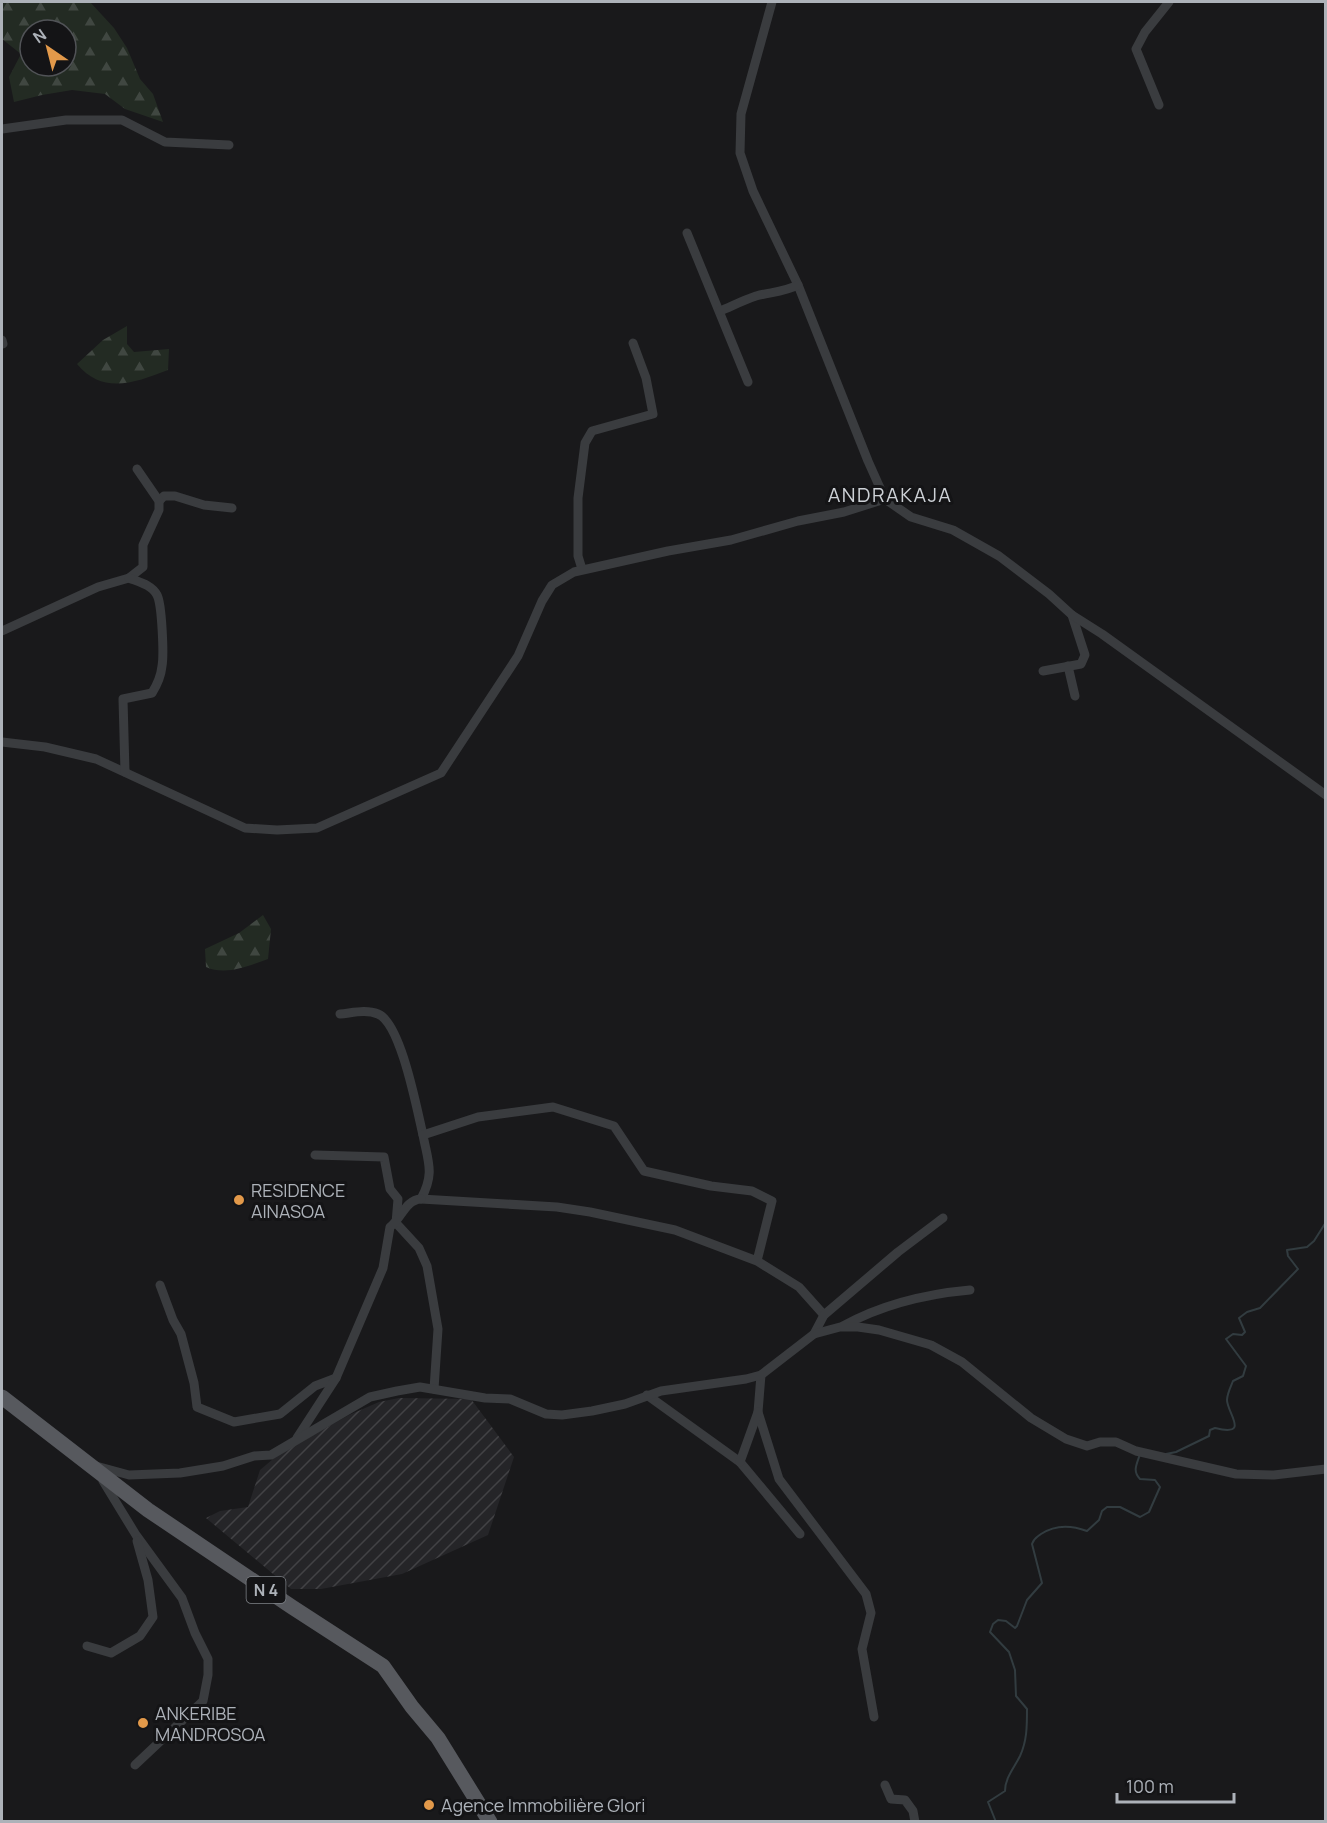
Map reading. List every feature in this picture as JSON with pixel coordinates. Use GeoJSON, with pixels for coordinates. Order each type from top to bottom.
{"type":"FeatureCollection","features":[{"type":"Feature","properties":{"kind":"main road","name":"N 4"},"geometry":{"type":"LineString","coordinates":[[2,1397],[148,1510],[383,1666],[412,1707],[438,1738],[490,1821]]}},
{"type":"Feature","properties":{"kind":"street"},"geometry":{"type":"LineString","coordinates":[[772,2],[741,114],[740,153],[753,191],[798,285],[885,499],[911,517],[953,530],[999,556],[1049,594],[1072,615],[1102,634],[1326,795]]}},
{"type":"Feature","properties":{"kind":"street"},"geometry":{"type":"LineString","coordinates":[[1159,105],[1136,49],[1145,32],[1169,2]]}},
{"type":"Feature","properties":{"kind":"street"},"geometry":{"type":"LineString","coordinates":[[2,129],[66,120],[122,120],[165,142],[229,145]]}},
{"type":"Feature","properties":{"kind":"street"},"geometry":{"type":"LineString","coordinates":[[687,233],[748,382]]}},
{"type":"Feature","properties":{"kind":"street"},"geometry":{"type":"LineString","coordinates":[[720,311],[753,297],[772,292],[786,292],[798,285]]}},
{"type":"Feature","properties":{"kind":"street"},"geometry":{"type":"LineString","coordinates":[[582,569],[578,556],[578,498],[585,443],[592,431],[653,414],[646,378],[633,343]]}},
{"type":"Feature","properties":{"kind":"street"},"geometry":{"type":"LineString","coordinates":[[2,631],[89,590],[129,578],[143,567],[143,545],[159,510],[159,501],[137,469]]}},
{"type":"Feature","properties":{"kind":"street"},"geometry":{"type":"LineString","coordinates":[[159,501],[164,496],[175,496],[204,505],[232,508]]}},
{"type":"Feature","properties":{"kind":"street"},"geometry":{"type":"LineString","coordinates":[[2,742],[45,747],[96,759],[245,828],[277,830],[317,828],[441,773],[518,656],[542,601],[552,585],[582,569],[668,550],[731,540],[798,521],[844,512],[885,499]]}},
{"type":"Feature","properties":{"kind":"street"},"geometry":{"type":"LineString","coordinates":[[125,772],[123,699],[152,693],[163,665],[158,596],[148,586],[129,578]]}},
{"type":"Feature","properties":{"kind":"street"},"geometry":{"type":"LineString","coordinates":[[1042,671],[1081,664],[1085,655],[1072,615]]}},
{"type":"Feature","properties":{"kind":"street"},"geometry":{"type":"LineString","coordinates":[[1068,666],[1075,696]]}},
{"type":"Feature","properties":{"kind":"street"},"geometry":{"type":"LineString","coordinates":[[340,1014],[368,1011],[380,1014],[390,1024],[397,1038],[423,1135],[429,1169],[430,1182],[421,1199]]}},
{"type":"Feature","properties":{"kind":"street"},"geometry":{"type":"LineString","coordinates":[[423,1135],[478,1117],[553,1107],[614,1126],[644,1171],[711,1186],[752,1191],[772,1201],[757,1261]]}},
{"type":"Feature","properties":{"kind":"street"},"geometry":{"type":"LineString","coordinates":[[315,1155],[384,1157],[390,1189],[398,1199],[396,1223],[419,1248],[427,1266],[438,1329],[434,1389]]}},
{"type":"Feature","properties":{"kind":"street"},"geometry":{"type":"LineString","coordinates":[[295,1441],[336,1378],[382,1268],[390,1227],[396,1223],[409,1203],[414,1200],[557,1207],[675,1230],[757,1261],[799,1287],[824,1315]]}},
{"type":"Feature","properties":{"kind":"street"},"geometry":{"type":"LineString","coordinates":[[91,1465],[129,1475],[180,1473],[223,1466],[254,1456],[271,1455],[370,1398],[420,1387],[485,1398],[510,1399],[546,1414],[562,1414],[625,1404],[661,1391],[761,1376],[813,1334],[824,1315],[898,1252],[943,1218]]}},
{"type":"Feature","properties":{"kind":"street"},"geometry":{"type":"LineString","coordinates":[[160,1285],[173,1320],[181,1334],[194,1383],[197,1407],[234,1422],[280,1414],[315,1386],[336,1378]]}},
{"type":"Feature","properties":{"kind":"street"},"geometry":{"type":"LineString","coordinates":[[813,1334],[840,1327],[897,1303],[947,1292],[970,1290]]}},
{"type":"Feature","properties":{"kind":"street"},"geometry":{"type":"LineString","coordinates":[[840,1327],[879,1330],[931,1345],[962,1362],[1031,1418],[1066,1439],[1086,1446],[1100,1442],[1116,1442],[1136,1451],[1236,1474],[1274,1475],[1326,1469]]}},
{"type":"Feature","properties":{"kind":"street"},"geometry":{"type":"LineString","coordinates":[[740,1462],[758,1412],[761,1376]]}},
{"type":"Feature","properties":{"kind":"street"},"geometry":{"type":"LineString","coordinates":[[647,1395],[740,1462],[800,1534]]}},
{"type":"Feature","properties":{"kind":"street"},"geometry":{"type":"LineString","coordinates":[[758,1412],[779,1479],[866,1594],[871,1613],[862,1649],[874,1717]]}},
{"type":"Feature","properties":{"kind":"street"},"geometry":{"type":"LineString","coordinates":[[91,1465],[110,1490],[136,1535],[182,1598],[208,1659],[204,1701],[135,1765]]}},
{"type":"Feature","properties":{"kind":"street"},"geometry":{"type":"LineString","coordinates":[[87,1646],[111,1653],[140,1635],[153,1617],[148,1580],[136,1535]]}},
{"type":"Feature","properties":{"kind":"street"},"geometry":{"type":"LineString","coordinates":[[885,1785],[891,1799],[905,1800],[913,1811],[915,1821]]}},
{"type":"Feature","properties":{"kind":"shaded area"},"geometry":{"type":"Polygon","coordinates":[[[399,1398],[471,1399],[514,1457],[488,1535],[402,1574],[321,1589],[291,1589],[206,1518],[220,1511],[248,1507],[260,1470],[279,1454],[349,1415],[379,1402],[399,1398]]]}},
{"type":"Feature","properties":{"kind":"green space"},"geometry":{"type":"Polygon","coordinates":[[[2,2],[90,2],[114,28],[127,48],[140,79],[153,94],[163,122],[125,109],[105,94],[72,90],[14,102],[9,77],[18,60],[18,78],[78,78],[78,18],[18,18],[18,52],[2,39],[2,2]]]}},
{"type":"Feature","properties":{"kind":"green space"},"geometry":{"type":"Polygon","coordinates":[[[127,326],[127,344],[134,352],[169,349],[168,370],[120,384],[97,380],[77,364],[103,340],[127,326]]]}},
{"type":"Feature","properties":{"kind":"green space"},"geometry":{"type":"Polygon","coordinates":[[[263,915],[271,929],[268,959],[229,970],[221,971],[206,967],[205,949],[239,933],[263,915]]]}},
{"type":"Feature","properties":{"kind":"waterway"},"geometry":{"type":"LineString","coordinates":[[1166,1454],[1176,1452],[1209,1436],[1210,1430],[1215,1428],[1226,1430],[1235,1427],[1227,1398],[1233,1381],[1243,1376],[1246,1366],[1226,1339],[1233,1334],[1242,1335],[1245,1332],[1239,1318],[1247,1312],[1260,1308],[1298,1269],[1288,1256],[1287,1250],[1307,1247],[1314,1241],[1326,1222]]}},
{"type":"Feature","properties":{"kind":"waterway"},"geometry":{"type":"LineString","coordinates":[[996,1822],[988,1802],[1005,1791],[1008,1777],[1020,1756],[1027,1727],[1027,1709],[1016,1696],[1015,1670],[1009,1652],[990,1632],[993,1624],[998,1620],[1006,1621],[1015,1628],[1027,1600],[1042,1583],[1032,1544],[1034,1539],[1052,1528],[1064,1526],[1087,1531],[1099,1520],[1102,1511],[1107,1507],[1120,1507],[1140,1517],[1149,1512],[1160,1487],[1155,1480],[1140,1479],[1136,1473],[1140,1454]]}},
{"type":"Feature","properties":{"kind":"place","name":"RESIDENCE AINASOA"},"geometry":{"type":"Point","coordinates":[239,1200]}},
{"type":"Feature","properties":{"kind":"place","name":"ANKERIBE MANDROSOA"},"geometry":{"type":"Point","coordinates":[143,1723]}},
{"type":"Feature","properties":{"kind":"place","name":"Agence Immobilière Glori"},"geometry":{"type":"Point","coordinates":[429,1805]}},
{"type":"Feature","properties":{"kind":"district","name":"ANDRAKAJA"},"geometry":{"type":"Point","coordinates":[890,494]}}]}
